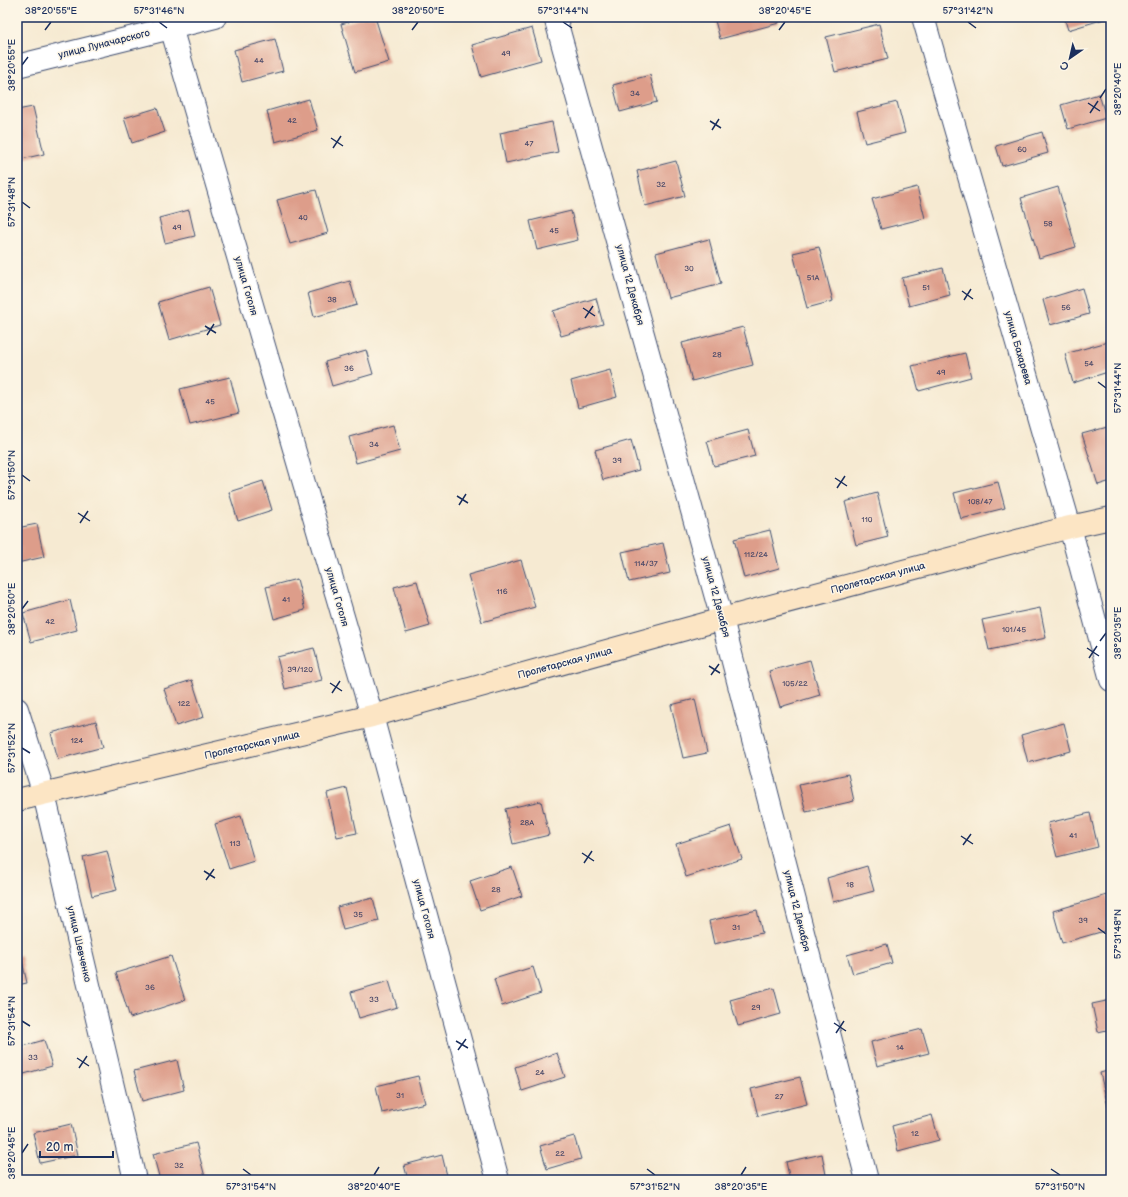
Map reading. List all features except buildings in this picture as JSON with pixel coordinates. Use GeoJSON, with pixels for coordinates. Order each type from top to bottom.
{"type":"FeatureCollection","features":[{"type":"Feature","properties":{"kind":"main road","name":"Пролетарская улица"},"geometry":{"type":"LineString","coordinates":[[17,800],[372,716],[722,619],[1070,527],[1111,518]]}},
{"type":"Feature","properties":{"kind":"street","name":"улица Луначарского"},"geometry":{"type":"LineString","coordinates":[[17,66],[169,23],[215,17]]}},
{"type":"Feature","properties":{"kind":"street","name":"улица 12 Декабря"},"geometry":{"type":"LineString","coordinates":[[556,17],[722,619],[867,1180]]}},
{"type":"Feature","properties":{"kind":"street","name":"улица Бахарева"},"geometry":{"type":"LineString","coordinates":[[923,17],[1070,527],[1111,680]]}},
{"type":"Feature","properties":{"kind":"street","name":"улица Гоголя"},"geometry":{"type":"LineString","coordinates":[[169,23],[372,716],[498,1180]]}},
{"type":"Feature","properties":{"kind":"street","name":"улица Шевченко"},"geometry":{"type":"LineString","coordinates":[[17,709],[44,794],[135,1180]]}}]}
